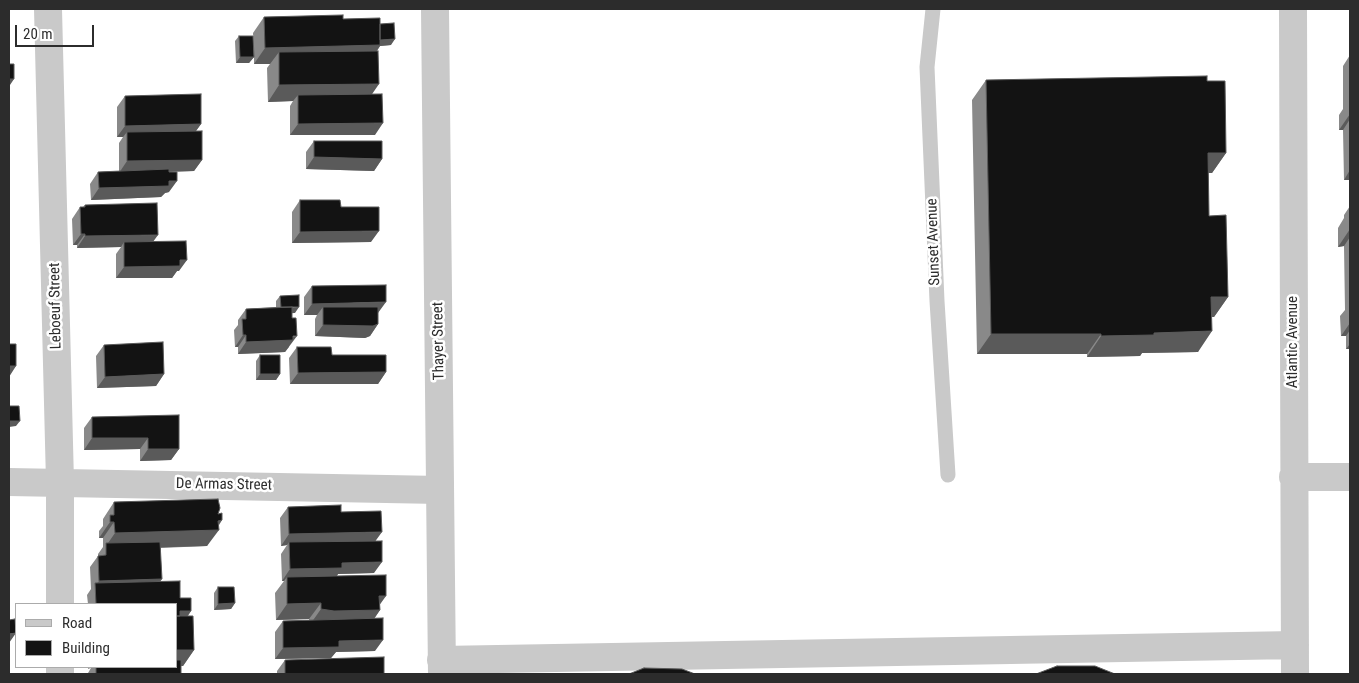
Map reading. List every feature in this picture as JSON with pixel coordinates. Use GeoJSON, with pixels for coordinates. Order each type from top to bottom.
{"type":"FeatureCollection","features":[{"type":"Feature","properties":{"kind":"street","name":"Leboeuf Street"},"geometry":{"type":"LineString","coordinates":[[48,9],[60,482],[60,603]]}},
{"type":"Feature","properties":{"kind":"street","name":"Thayer Street"},"geometry":{"type":"LineString","coordinates":[[435,9],[442,667]]}},
{"type":"Feature","properties":{"kind":"street","name":"Atlantic Avenue"},"geometry":{"type":"LineString","coordinates":[[1293,9],[1293,476],[1296,674]]}},
{"type":"Feature","properties":{"kind":"street"},"geometry":{"type":"LineString","coordinates":[[1293,476],[1350,477]]}},
{"type":"Feature","properties":{"kind":"street","name":"De Armas Street"},"geometry":{"type":"LineString","coordinates":[[9,482],[440,490]]}},
{"type":"Feature","properties":{"kind":"street"},"geometry":{"type":"LineString","coordinates":[[442,667],[1295,644]]}},
{"type":"Feature","properties":{"kind":"lane","name":"Sunset Avenue"},"geometry":{"type":"LineString","coordinates":[[933,9],[927,67],[937,301],[948,475]]}},
{"type":"Feature","properties":{"kind":"building"},"geometry":{"type":"Polygon","coordinates":[[[343,15],[343,19],[380,18],[380,45],[265,48],[264,17],[343,15]]]}},
{"type":"Feature","properties":{"kind":"building"},"geometry":{"type":"Polygon","coordinates":[[[394,23],[395,39],[380,40],[380,24],[394,23]]]}},
{"type":"Feature","properties":{"kind":"building"},"geometry":{"type":"Polygon","coordinates":[[[239,36],[253,36],[254,57],[240,57],[239,36]]]}},
{"type":"Feature","properties":{"kind":"building"},"geometry":{"type":"Polygon","coordinates":[[[378,51],[379,84],[279,85],[279,52],[378,51]]]}},
{"type":"Feature","properties":{"kind":"building"},"geometry":{"type":"Polygon","coordinates":[[[9,64],[14,64],[14,79],[9,79],[9,64]]]}},
{"type":"Feature","properties":{"kind":"building"},"geometry":{"type":"Polygon","coordinates":[[[1207,76],[1207,81],[1225,81],[1226,153],[1208,153],[1209,216],[1226,215],[1228,297],[1211,297],[1212,331],[1101,336],[1101,334],[991,334],[986,80],[1207,76]]]}},
{"type":"Feature","properties":{"kind":"building"},"geometry":{"type":"Polygon","coordinates":[[[201,94],[201,124],[125,126],[125,96],[201,94]]]}},
{"type":"Feature","properties":{"kind":"building"},"geometry":{"type":"Polygon","coordinates":[[[382,94],[383,123],[298,124],[298,95],[382,94]]]}},
{"type":"Feature","properties":{"kind":"building"},"geometry":{"type":"Polygon","coordinates":[[[202,131],[202,160],[127,161],[127,132],[202,131]]]}},
{"type":"Feature","properties":{"kind":"building"},"geometry":{"type":"Polygon","coordinates":[[[314,141],[382,141],[382,159],[314,157],[314,141]]]}},
{"type":"Feature","properties":{"kind":"building"},"geometry":{"type":"Polygon","coordinates":[[[169,169],[169,172],[177,172],[177,181],[169,181],[169,186],[99,188],[98,172],[169,169]]]}},
{"type":"Feature","properties":{"kind":"building"},"geometry":{"type":"Polygon","coordinates":[[[300,200],[340,200],[341,207],[379,207],[379,231],[300,232],[300,200]]]}},
{"type":"Feature","properties":{"kind":"building"},"geometry":{"type":"Polygon","coordinates":[[[157,203],[158,235],[85,236],[85,234],[81,234],[80,207],[85,207],[85,205],[157,203]]]}},
{"type":"Feature","properties":{"kind":"building"},"geometry":{"type":"Polygon","coordinates":[[[186,241],[187,260],[180,260],[180,266],[124,267],[124,242],[186,241]]]}},
{"type":"Feature","properties":{"kind":"building"},"geometry":{"type":"Polygon","coordinates":[[[386,285],[386,302],[312,304],[312,286],[386,285]]]}},
{"type":"Feature","properties":{"kind":"building"},"geometry":{"type":"Polygon","coordinates":[[[299,295],[299,307],[281,307],[280,296],[299,295]]]}},
{"type":"Feature","properties":{"kind":"building"},"geometry":{"type":"Polygon","coordinates":[[[292,307],[292,318],[296,318],[297,336],[293,336],[293,340],[246,342],[246,335],[243,335],[242,319],[246,319],[246,309],[292,307]]]}},
{"type":"Feature","properties":{"kind":"building"},"geometry":{"type":"Polygon","coordinates":[[[323,307],[378,307],[378,324],[373,326],[323,325],[323,307]]]}},
{"type":"Feature","properties":{"kind":"building"},"geometry":{"type":"Polygon","coordinates":[[[163,342],[164,374],[105,377],[104,345],[163,342]]]}},
{"type":"Feature","properties":{"kind":"building"},"geometry":{"type":"Polygon","coordinates":[[[9,344],[16,344],[16,366],[9,366],[9,344]]]}},
{"type":"Feature","properties":{"kind":"building"},"geometry":{"type":"Polygon","coordinates":[[[297,347],[331,347],[332,355],[386,355],[386,372],[298,373],[297,347]]]}},
{"type":"Feature","properties":{"kind":"building"},"geometry":{"type":"Polygon","coordinates":[[[260,355],[280,355],[280,374],[260,374],[260,355]]]}},
{"type":"Feature","properties":{"kind":"building"},"geometry":{"type":"Polygon","coordinates":[[[9,406],[19,406],[20,421],[9,421],[9,406]]]}},
{"type":"Feature","properties":{"kind":"building"},"geometry":{"type":"Polygon","coordinates":[[[179,415],[179,449],[148,449],[148,438],[92,438],[92,417],[179,415]]]}},
{"type":"Feature","properties":{"kind":"building"},"geometry":{"type":"Polygon","coordinates":[[[218,499],[220,508],[218,514],[222,513],[222,520],[218,521],[219,530],[115,533],[114,522],[110,522],[110,515],[114,515],[114,502],[218,499]]]}},
{"type":"Feature","properties":{"kind":"building"},"geometry":{"type":"Polygon","coordinates":[[[341,505],[341,512],[381,511],[382,532],[289,534],[288,507],[341,505]]]}},
{"type":"Feature","properties":{"kind":"building"},"geometry":{"type":"Polygon","coordinates":[[[382,541],[382,562],[342,563],[342,568],[290,569],[289,542],[382,541]]]}},
{"type":"Feature","properties":{"kind":"building"},"geometry":{"type":"Polygon","coordinates":[[[160,542],[162,579],[99,581],[98,556],[106,555],[106,543],[160,542]]]}},
{"type":"Feature","properties":{"kind":"building"},"geometry":{"type":"Polygon","coordinates":[[[386,575],[386,596],[379,596],[380,610],[334,611],[321,609],[321,603],[287,604],[287,577],[386,575]]]}},
{"type":"Feature","properties":{"kind":"building"},"geometry":{"type":"Polygon","coordinates":[[[180,581],[180,598],[191,598],[191,611],[180,611],[180,616],[178,616],[178,603],[96,603],[95,583],[180,581]]]}},
{"type":"Feature","properties":{"kind":"building"},"geometry":{"type":"Polygon","coordinates":[[[218,587],[234,587],[235,603],[218,604],[218,587]]]}},
{"type":"Feature","properties":{"kind":"building"},"geometry":{"type":"Polygon","coordinates":[[[178,616],[193,616],[194,650],[178,650],[178,616]]]}},
{"type":"Feature","properties":{"kind":"building"},"geometry":{"type":"Polygon","coordinates":[[[383,618],[383,640],[339,641],[339,647],[283,648],[283,621],[383,618]]]}},
{"type":"Feature","properties":{"kind":"building"},"geometry":{"type":"Polygon","coordinates":[[[15,619],[15,633],[9,634],[9,620],[15,619]]]}},
{"type":"Feature","properties":{"kind":"building"},"geometry":{"type":"Polygon","coordinates":[[[384,657],[384,674],[285,674],[285,660],[384,657]]]}},
{"type":"Feature","properties":{"kind":"building"},"geometry":{"type":"Polygon","coordinates":[[[178,660],[181,660],[181,674],[96,674],[96,668],[178,668],[178,660]]]}},
{"type":"Feature","properties":{"kind":"building"},"geometry":{"type":"Polygon","coordinates":[[[1057,666],[1095,666],[1115,674],[1036,674],[1057,666]]]}},
{"type":"Feature","properties":{"kind":"building"},"geometry":{"type":"Polygon","coordinates":[[[644,668],[682,669],[695,674],[629,674],[644,668]]]}}]}
